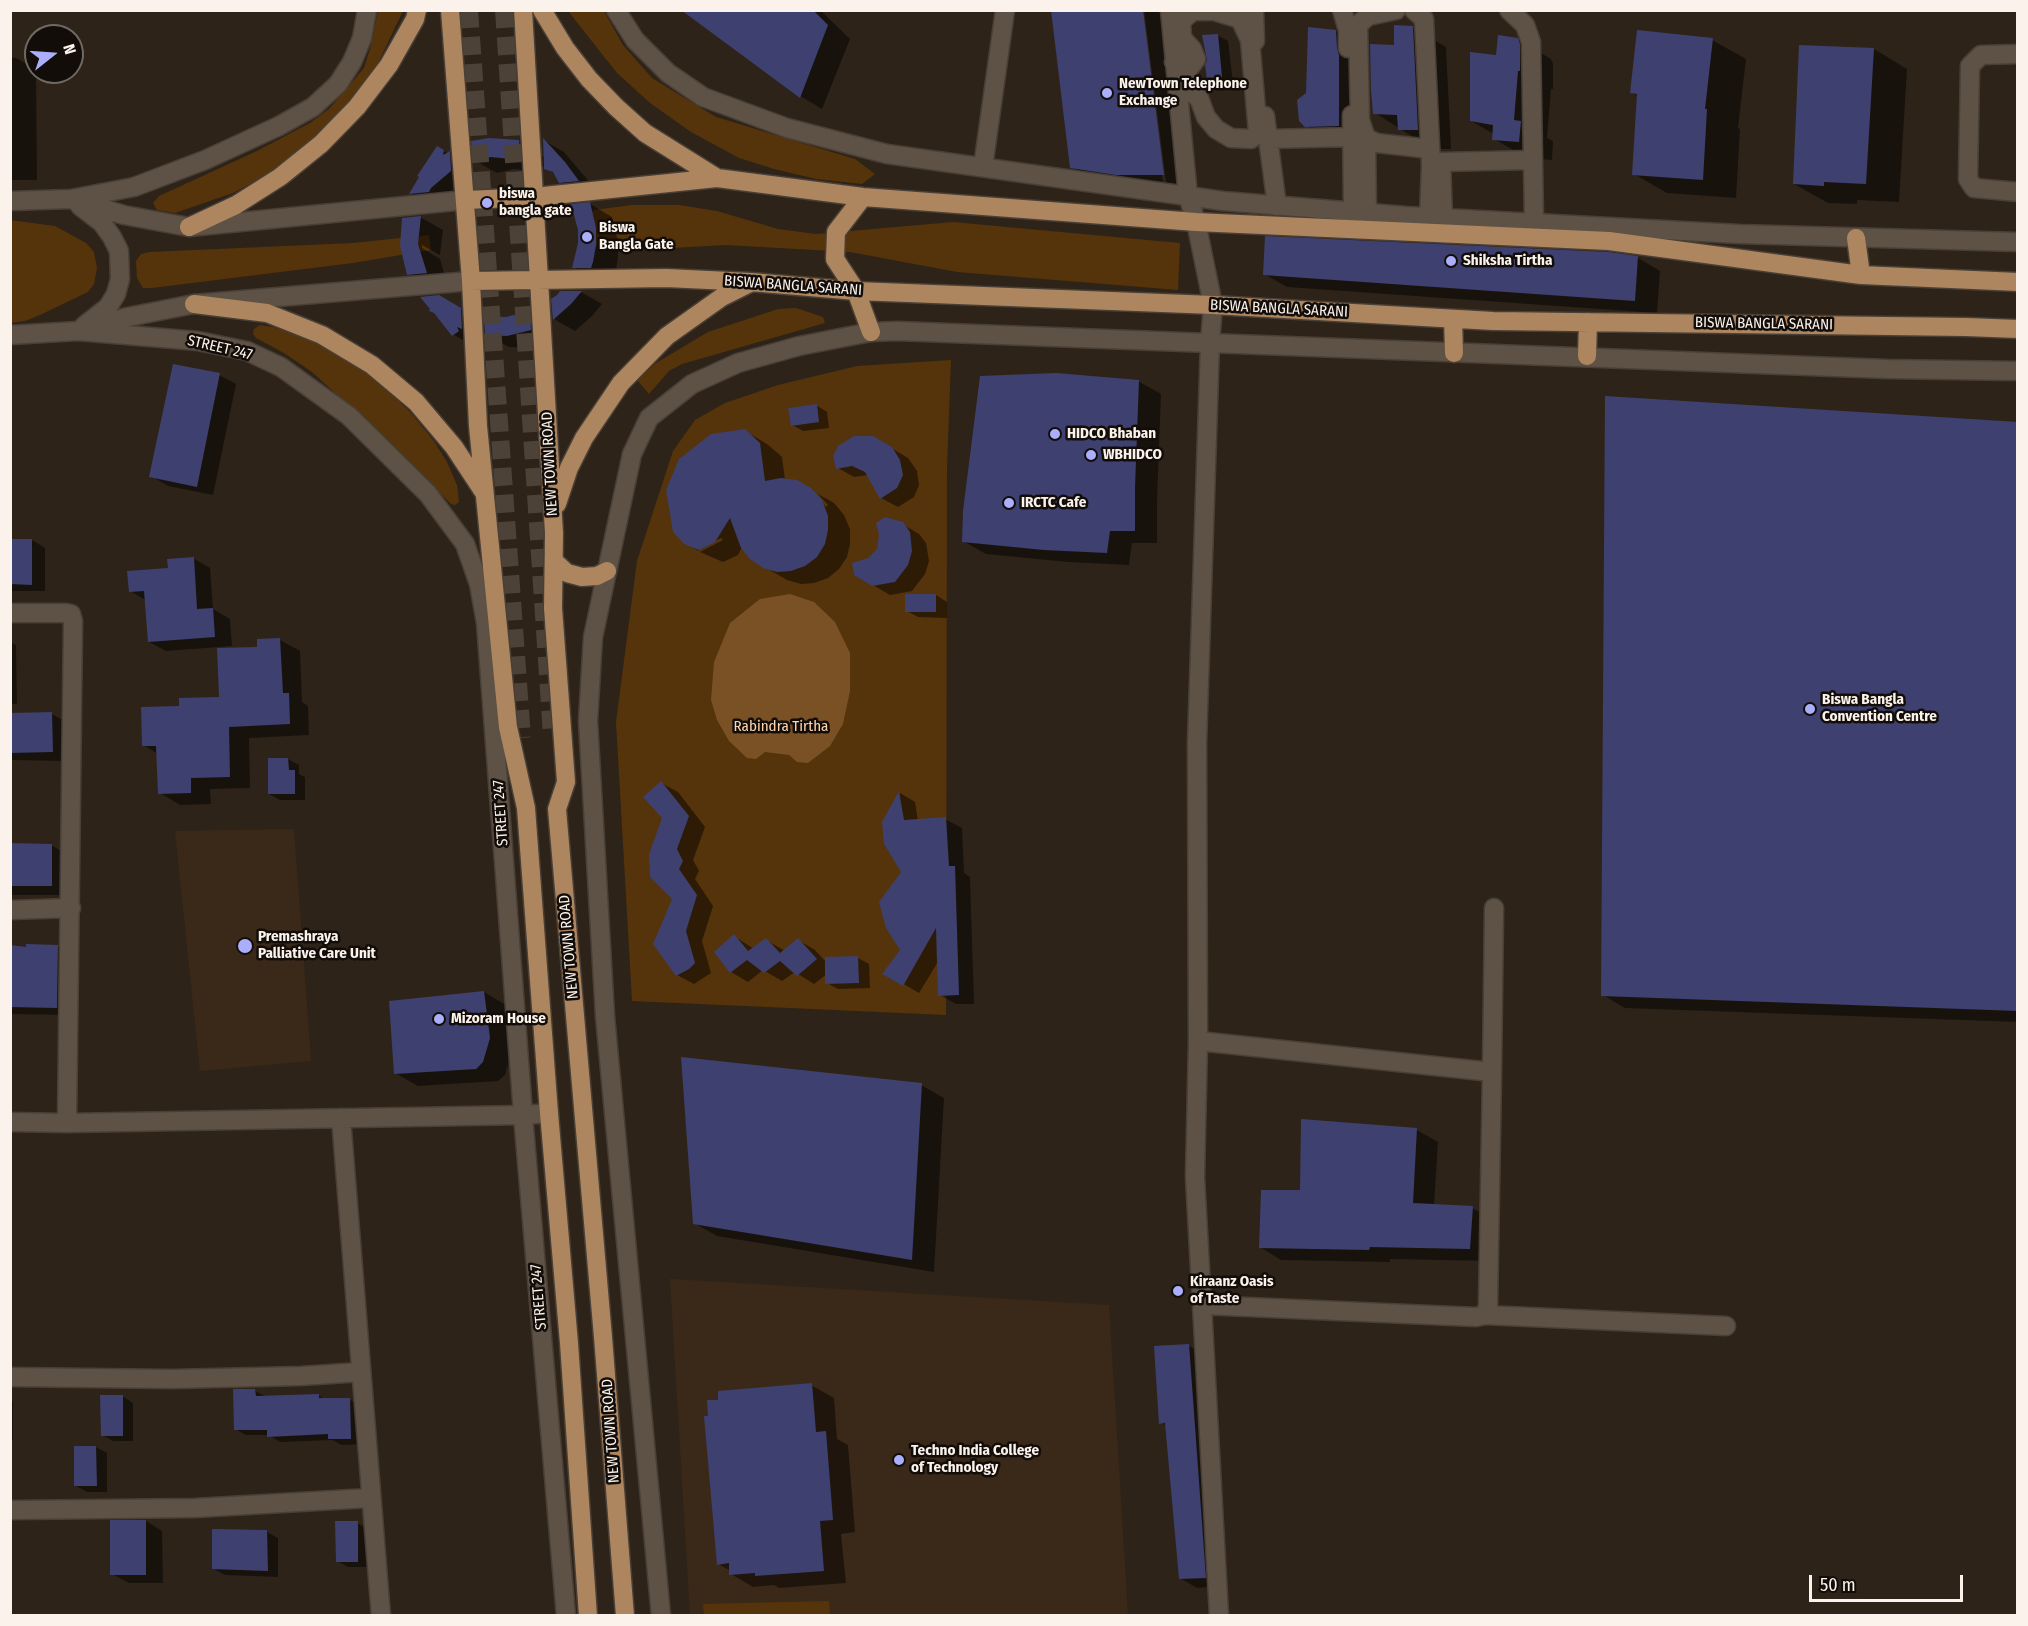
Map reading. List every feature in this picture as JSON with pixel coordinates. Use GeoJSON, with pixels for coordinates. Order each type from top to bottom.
{"type":"FeatureCollection","features":[{"type":"Feature","properties":{"kind":"main road"},"geometry":{"type":"LineString","coordinates":[[189,227],[245,199],[280,177],[321,144],[357,107],[389,65],[415,19],[417,10]]}},
{"type":"Feature","properties":{"kind":"main road"},"geometry":{"type":"LineString","coordinates":[[450,10],[466,200],[478,426],[508,727],[526,808]]}},
{"type":"Feature","properties":{"kind":"main road"},"geometry":{"type":"LineString","coordinates":[[523,10],[534,197]]}},
{"type":"Feature","properties":{"kind":"main road"},"geometry":{"type":"LineString","coordinates":[[542,10],[565,48],[589,79],[616,107],[645,133],[717,178]]}},
{"type":"Feature","properties":{"kind":"main road"},"geometry":{"type":"LineString","coordinates":[[466,200],[534,197],[717,178],[863,197],[1196,222],[1609,241],[1861,275],[2018,282]]}},
{"type":"Feature","properties":{"kind":"main road","name":"NEW TOWN ROAD"},"geometry":{"type":"LineString","coordinates":[[534,197],[554,533],[553,608],[566,782],[557,808],[602,1313],[625,1616]]}},
{"type":"Feature","properties":{"kind":"main road"},"geometry":{"type":"LineString","coordinates":[[863,197],[836,232],[835,260],[856,291],[871,332]]}},
{"type":"Feature","properties":{"kind":"main road"},"geometry":{"type":"LineString","coordinates":[[1586,225],[1609,241]]}},
{"type":"Feature","properties":{"kind":"main road"},"geometry":{"type":"LineString","coordinates":[[1856,238],[1861,275]]}},
{"type":"Feature","properties":{"kind":"main road","name":"BISWA BANGLA SARANI"},"geometry":{"type":"LineString","coordinates":[[471,281],[666,278],[751,282],[856,291],[1213,305],[1453,319],[2018,329]]}},
{"type":"Feature","properties":{"kind":"main road"},"geometry":{"type":"LineString","coordinates":[[554,533],[557,499],[569,468],[584,438],[621,383],[643,358],[685,322],[722,297],[751,282]]}},
{"type":"Feature","properties":{"kind":"main road"},"geometry":{"type":"LineString","coordinates":[[194,304],[267,313],[322,335],[372,365],[416,402],[454,447],[485,496]]}},
{"type":"Feature","properties":{"kind":"main road"},"geometry":{"type":"LineString","coordinates":[[1453,319],[1454,353]]}},
{"type":"Feature","properties":{"kind":"main road"},"geometry":{"type":"LineString","coordinates":[[1587,356],[1588,322]]}},
{"type":"Feature","properties":{"kind":"main road"},"geometry":{"type":"LineString","coordinates":[[554,561],[567,573],[582,577],[597,576],[607,571]]}},
{"type":"Feature","properties":{"kind":"main road"},"geometry":{"type":"LineString","coordinates":[[552,736],[557,808]]}},
{"type":"Feature","properties":{"kind":"main road"},"geometry":{"type":"LineString","coordinates":[[522,738],[588,1616]]}},
{"type":"Feature","properties":{"kind":"street"},"geometry":{"type":"LineString","coordinates":[[10,201],[71,199],[134,187],[205,160],[279,126],[313,107],[338,84],[352,62],[362,38],[367,10]]}},
{"type":"Feature","properties":{"kind":"street"},"geometry":{"type":"LineString","coordinates":[[616,10],[635,40],[668,73],[703,97],[787,128],[887,154],[1188,196],[1277,206],[1436,218],[1739,234],[2018,242]]}},
{"type":"Feature","properties":{"kind":"street"},"geometry":{"type":"LineString","coordinates":[[983,167],[1005,10]]}},
{"type":"Feature","properties":{"kind":"street"},"geometry":{"type":"LineString","coordinates":[[1170,10],[1188,196],[1196,222],[1213,305],[1197,743],[1198,1041],[1195,1177],[1219,1616]]}},
{"type":"Feature","properties":{"kind":"street"},"geometry":{"type":"LineString","coordinates":[[1254,10],[1256,58],[1277,206]]}},
{"type":"Feature","properties":{"kind":"street"},"geometry":{"type":"LineString","coordinates":[[1341,10],[1348,30],[1359,137]]}},
{"type":"Feature","properties":{"kind":"street"},"geometry":{"type":"LineString","coordinates":[[1360,212],[1358,25],[1368,16],[1396,10]]}},
{"type":"Feature","properties":{"kind":"street"},"geometry":{"type":"LineString","coordinates":[[1414,10],[1424,19],[1438,162],[1436,218]]}},
{"type":"Feature","properties":{"kind":"street"},"geometry":{"type":"LineString","coordinates":[[1432,10],[1438,162],[1436,218]]}},
{"type":"Feature","properties":{"kind":"street"},"geometry":{"type":"LineString","coordinates":[[1509,10],[1525,26],[1531,42],[1533,222]]}},
{"type":"Feature","properties":{"kind":"street"},"geometry":{"type":"LineString","coordinates":[[1193,11],[1214,11],[1240,19],[1250,40],[1258,133],[1251,139],[1231,138],[1216,129],[1206,117],[1199,98],[1187,90],[1187,71],[1196,59],[1192,48],[1182,38],[1181,21],[1193,11]]}},
{"type":"Feature","properties":{"kind":"street"},"geometry":{"type":"LineString","coordinates":[[2018,54],[1981,55],[1970,66],[1968,179],[1974,188],[2018,192]]}},
{"type":"Feature","properties":{"kind":"street"},"geometry":{"type":"LineString","coordinates":[[1174,62],[1196,59]]}},
{"type":"Feature","properties":{"kind":"street"},"geometry":{"type":"LineString","coordinates":[[1268,139],[1359,137],[1438,162],[1531,166]]}},
{"type":"Feature","properties":{"kind":"street"},"geometry":{"type":"LineString","coordinates":[[71,199],[124,215],[189,227],[466,200]]}},
{"type":"Feature","properties":{"kind":"street"},"geometry":{"type":"LineString","coordinates":[[71,199],[102,223],[112,237],[118,251],[120,279],[116,294],[108,307],[78,331]]}},
{"type":"Feature","properties":{"kind":"street"},"geometry":{"type":"LineString","coordinates":[[78,331],[128,317],[194,304],[471,281]]}},
{"type":"Feature","properties":{"kind":"street","name":"STREET 247"},"geometry":{"type":"LineString","coordinates":[[10,335],[78,331],[198,340],[247,351],[282,366],[349,416],[428,494],[465,544],[479,584],[486,623],[566,1616]]}},
{"type":"Feature","properties":{"kind":"street"},"geometry":{"type":"LineString","coordinates":[[661,1616],[605,1016],[588,721],[593,637],[632,454],[650,418],[692,384],[738,363],[799,346],[871,332],[897,331],[1887,369],[2018,371]]}},
{"type":"Feature","properties":{"kind":"street"},"geometry":{"type":"LineString","coordinates":[[10,613],[66,613],[71,614],[73,621],[67,1123]]}},
{"type":"Feature","properties":{"kind":"street"},"geometry":{"type":"LineString","coordinates":[[10,910],[71,908]]}},
{"type":"Feature","properties":{"kind":"street"},"geometry":{"type":"LineString","coordinates":[[1485,1315],[1488,1306],[1494,908]]}},
{"type":"Feature","properties":{"kind":"street"},"geometry":{"type":"LineString","coordinates":[[1198,1041],[1492,1072]]}},
{"type":"Feature","properties":{"kind":"street"},"geometry":{"type":"LineString","coordinates":[[10,1122],[341,1119],[549,1113]]}},
{"type":"Feature","properties":{"kind":"street"},"geometry":{"type":"LineString","coordinates":[[341,1119],[381,1616]]}},
{"type":"Feature","properties":{"kind":"street"},"geometry":{"type":"LineString","coordinates":[[1202,1305],[1726,1326]]}},
{"type":"Feature","properties":{"kind":"street"},"geometry":{"type":"LineString","coordinates":[[10,1377],[172,1379],[361,1372]]}},
{"type":"Feature","properties":{"kind":"street"},"geometry":{"type":"LineString","coordinates":[[12,1510],[195,1508],[370,1498]]}},
{"type":"Feature","properties":{"kind":"shaded area"},"geometry":{"type":"Polygon","coordinates":[[[790,594],[814,602],[835,622],[850,653],[850,691],[843,724],[830,746],[808,763],[797,762],[789,755],[765,752],[756,759],[747,758],[729,741],[717,720],[711,700],[714,662],[730,623],[760,599],[790,594]]]}},
{"type":"Feature","properties":{"kind":"shaded area","name":"Premashraya Palliative Care Unit"},"geometry":{"type":"Polygon","coordinates":[[[294,829],[311,1061],[200,1071],[175,831],[294,829]]]}},
{"type":"Feature","properties":{"kind":"shaded area","name":"Techno India College of Technology"},"geometry":{"type":"Polygon","coordinates":[[[670,1279],[1109,1305],[1128,1615],[690,1615],[670,1279]]]}},
{"type":"Feature","properties":{"kind":"green space"},"geometry":{"type":"Polygon","coordinates":[[[378,11],[403,11],[379,61],[360,93],[332,124],[274,171],[233,193],[175,213],[157,210],[153,203],[159,196],[257,151],[310,123],[330,108],[364,68],[378,11]]]}},
{"type":"Feature","properties":{"kind":"green space"},"geometry":{"type":"Polygon","coordinates":[[[568,11],[604,11],[623,45],[652,78],[716,117],[855,159],[875,174],[862,184],[816,179],[739,158],[691,132],[650,103],[617,73],[568,11]]]}},
{"type":"Feature","properties":{"kind":"green space"},"geometry":{"type":"Polygon","coordinates":[[[632,205],[679,205],[717,211],[778,229],[816,234],[953,222],[1180,243],[1178,290],[957,272],[850,252],[725,245],[620,251],[601,248],[587,241],[589,214],[594,210],[632,205]]]}},
{"type":"Feature","properties":{"kind":"green space"},"geometry":{"type":"Polygon","coordinates":[[[10,220],[55,226],[86,243],[94,252],[97,268],[94,284],[88,292],[40,315],[11,323],[10,220]]]}},
{"type":"Feature","properties":{"kind":"green space"},"geometry":{"type":"Polygon","coordinates":[[[429,235],[431,250],[353,263],[152,288],[143,288],[137,278],[136,261],[141,254],[149,252],[353,243],[429,235]]]}},
{"type":"Feature","properties":{"kind":"green space"},"geometry":{"type":"Polygon","coordinates":[[[796,308],[823,317],[825,323],[682,364],[669,371],[649,394],[637,380],[656,363],[708,332],[778,309],[796,308]]]}},
{"type":"Feature","properties":{"kind":"green space"},"geometry":{"type":"Polygon","coordinates":[[[260,325],[273,327],[315,342],[352,362],[382,385],[410,412],[434,441],[457,485],[459,502],[455,505],[451,504],[400,453],[312,372],[256,338],[253,334],[254,329],[260,325]]]}},
{"type":"Feature","properties":{"kind":"green space","name":"Rabindra Tirtha"},"geometry":{"type":"Polygon","coordinates":[[[951,360],[947,468],[946,1015],[632,1001],[616,722],[637,561],[673,451],[695,420],[725,403],[778,385],[857,366],[951,360]]]}},
{"type":"Feature","properties":{"kind":"green space"},"geometry":{"type":"Polygon","coordinates":[[[829,1601],[830,1615],[704,1615],[703,1604],[829,1601]]]}},
{"type":"Feature","properties":{"kind":"building"},"geometry":{"type":"Polygon","coordinates":[[[681,10],[813,10],[828,25],[800,98],[681,10]]]}},
{"type":"Feature","properties":{"kind":"building","name":"NewTown Telephone Exchange"},"geometry":{"type":"Polygon","coordinates":[[[1051,10],[1143,10],[1164,175],[1116,175],[1070,168],[1051,10]]]}},
{"type":"Feature","properties":{"kind":"building"},"geometry":{"type":"Polygon","coordinates":[[[1394,25],[1413,26],[1418,130],[1398,130],[1397,115],[1373,114],[1370,44],[1394,45],[1394,25]]]}},
{"type":"Feature","properties":{"kind":"building"},"geometry":{"type":"Polygon","coordinates":[[[1308,27],[1336,30],[1339,55],[1339,126],[1305,127],[1299,121],[1297,100],[1306,93],[1308,27]]]}},
{"type":"Feature","properties":{"kind":"building"},"geometry":{"type":"Polygon","coordinates":[[[1637,30],[1713,38],[1705,109],[1707,109],[1703,180],[1632,175],[1637,94],[1630,93],[1637,30]]]}},
{"type":"Feature","properties":{"kind":"building"},"geometry":{"type":"Polygon","coordinates":[[[1218,34],[1222,77],[1207,79],[1205,65],[1207,60],[1202,35],[1218,34]]]}},
{"type":"Feature","properties":{"kind":"building"},"geometry":{"type":"Polygon","coordinates":[[[1498,35],[1518,38],[1520,44],[1520,71],[1518,71],[1514,120],[1521,121],[1519,142],[1492,140],[1493,125],[1470,121],[1470,52],[1496,55],[1498,35]]]}},
{"type":"Feature","properties":{"kind":"building"},"geometry":{"type":"Polygon","coordinates":[[[1799,45],[1874,48],[1866,184],[1824,182],[1824,186],[1793,184],[1799,45]]]}},
{"type":"Feature","properties":{"kind":"building"},"geometry":{"type":"Polygon","coordinates":[[[489,138],[519,140],[521,160],[491,157],[473,161],[471,141],[489,138]]]}},
{"type":"Feature","properties":{"kind":"building"},"geometry":{"type":"Polygon","coordinates":[[[543,138],[579,181],[559,183],[553,172],[544,169],[543,138]]]}},
{"type":"Feature","properties":{"kind":"building"},"geometry":{"type":"Polygon","coordinates":[[[437,146],[444,150],[443,155],[450,151],[451,171],[429,192],[409,194],[419,177],[417,176],[437,146]]]}},
{"type":"Feature","properties":{"kind":"building"},"geometry":{"type":"Polygon","coordinates":[[[590,202],[596,228],[593,262],[591,268],[572,268],[578,243],[578,230],[571,204],[590,202]]]}},
{"type":"Feature","properties":{"kind":"building"},"geometry":{"type":"Polygon","coordinates":[[[421,216],[418,244],[427,273],[407,275],[400,246],[402,218],[421,216]]]}},
{"type":"Feature","properties":{"kind":"building","name":"Shiksha Tirtha"},"geometry":{"type":"Polygon","coordinates":[[[1265,236],[1608,252],[1638,256],[1635,301],[1263,275],[1265,236]]]}},
{"type":"Feature","properties":{"kind":"building"},"geometry":{"type":"Polygon","coordinates":[[[560,291],[582,291],[553,320],[551,299],[560,291]]]}},
{"type":"Feature","properties":{"kind":"building"},"geometry":{"type":"Polygon","coordinates":[[[439,295],[461,308],[462,329],[457,327],[459,331],[452,336],[434,313],[429,311],[430,309],[420,297],[439,295]]]}},
{"type":"Feature","properties":{"kind":"building"},"geometry":{"type":"Polygon","coordinates":[[[530,311],[531,330],[507,336],[485,335],[484,316],[506,317],[530,311]]]}},
{"type":"Feature","properties":{"kind":"building"},"geometry":{"type":"Polygon","coordinates":[[[173,364],[220,373],[197,487],[149,477],[173,364]]]}},
{"type":"Feature","properties":{"kind":"building","name":"HIDCO Bhaban"},"geometry":{"type":"Polygon","coordinates":[[[1056,373],[1139,380],[1135,531],[1110,531],[1107,553],[962,542],[963,511],[980,376],[1056,373]]]}},
{"type":"Feature","properties":{"kind":"building","name":"Biswa Bangla Convention Centre"},"geometry":{"type":"Polygon","coordinates":[[[1605,396],[2018,422],[2018,1011],[1601,996],[1605,396]]]}},
{"type":"Feature","properties":{"kind":"building"},"geometry":{"type":"Polygon","coordinates":[[[817,404],[819,422],[791,426],[788,408],[817,404]]]}},
{"type":"Feature","properties":{"kind":"building"},"geometry":{"type":"Polygon","coordinates":[[[745,429],[760,443],[765,481],[781,478],[797,480],[811,488],[822,500],[828,516],[825,544],[817,557],[805,566],[791,571],[777,572],[763,568],[750,559],[741,548],[730,518],[715,542],[699,550],[684,544],[673,532],[666,490],[679,459],[711,434],[745,429]]]}},
{"type":"Feature","properties":{"kind":"building"},"geometry":{"type":"Polygon","coordinates":[[[854,436],[873,436],[892,447],[900,460],[903,475],[897,488],[880,499],[865,472],[852,466],[836,469],[833,456],[838,446],[854,436]]]}},
{"type":"Feature","properties":{"kind":"building"},"geometry":{"type":"Polygon","coordinates":[[[885,517],[903,522],[910,532],[912,551],[908,565],[895,582],[872,586],[854,575],[852,563],[868,558],[877,549],[879,535],[876,523],[885,517]]]}},
{"type":"Feature","properties":{"kind":"building"},"geometry":{"type":"Polygon","coordinates":[[[10,539],[32,539],[32,585],[10,584],[10,539]]]}},
{"type":"Feature","properties":{"kind":"building"},"geometry":{"type":"Polygon","coordinates":[[[194,557],[197,609],[213,608],[215,637],[148,642],[144,591],[129,592],[127,571],[168,568],[167,559],[194,557]]]}},
{"type":"Feature","properties":{"kind":"building"},"geometry":{"type":"Polygon","coordinates":[[[905,594],[936,594],[936,612],[905,612],[905,594]]]}},
{"type":"Feature","properties":{"kind":"building"},"geometry":{"type":"Polygon","coordinates":[[[280,638],[283,693],[289,693],[290,724],[229,727],[230,777],[191,778],[191,793],[158,794],[156,746],[142,746],[141,707],[179,706],[179,698],[219,697],[217,648],[257,647],[257,639],[280,638]]]}},
{"type":"Feature","properties":{"kind":"building"},"geometry":{"type":"Polygon","coordinates":[[[52,712],[53,752],[10,753],[10,713],[52,712]]]}},
{"type":"Feature","properties":{"kind":"building"},"geometry":{"type":"Polygon","coordinates":[[[268,758],[288,758],[289,770],[295,770],[295,794],[268,794],[268,758]]]}},
{"type":"Feature","properties":{"kind":"building"},"geometry":{"type":"Polygon","coordinates":[[[661,781],[689,816],[677,849],[683,861],[679,869],[697,895],[686,931],[695,963],[676,976],[653,944],[672,899],[650,877],[649,854],[662,818],[643,797],[661,781]]]}},
{"type":"Feature","properties":{"kind":"building"},"geometry":{"type":"Polygon","coordinates":[[[899,791],[904,820],[946,817],[949,866],[955,866],[959,995],[938,996],[936,928],[903,986],[882,974],[900,950],[886,928],[879,902],[901,872],[884,844],[882,822],[899,791]]]}},
{"type":"Feature","properties":{"kind":"building"},"geometry":{"type":"Polygon","coordinates":[[[10,843],[52,844],[52,886],[10,886],[10,843]]]}},
{"type":"Feature","properties":{"kind":"building"},"geometry":{"type":"Polygon","coordinates":[[[734,934],[748,951],[766,938],[780,953],[798,938],[817,959],[797,976],[780,961],[764,973],[747,960],[730,973],[714,952],[734,934]]]}},
{"type":"Feature","properties":{"kind":"building"},"geometry":{"type":"Polygon","coordinates":[[[26,944],[58,945],[57,1008],[10,1007],[10,945],[26,947],[26,944]]]}},
{"type":"Feature","properties":{"kind":"building"},"geometry":{"type":"Polygon","coordinates":[[[858,956],[859,983],[825,984],[825,957],[858,956]]]}},
{"type":"Feature","properties":{"kind":"building","name":"Mizoram House"},"geometry":{"type":"Polygon","coordinates":[[[484,991],[490,1038],[483,1062],[476,1069],[394,1074],[389,1001],[484,991]]]}},
{"type":"Feature","properties":{"kind":"building"},"geometry":{"type":"Polygon","coordinates":[[[681,1057],[922,1083],[912,1260],[693,1224],[681,1057]]]}},
{"type":"Feature","properties":{"kind":"building"},"geometry":{"type":"Polygon","coordinates":[[[1301,1119],[1417,1128],[1413,1203],[1473,1206],[1470,1249],[1259,1248],[1261,1190],[1300,1190],[1301,1119]]]}},
{"type":"Feature","properties":{"kind":"building"},"geometry":{"type":"Polygon","coordinates":[[[1189,1344],[1206,1578],[1179,1579],[1165,1423],[1159,1424],[1154,1346],[1189,1344]]]}},
{"type":"Feature","properties":{"kind":"building"},"geometry":{"type":"Polygon","coordinates":[[[812,1383],[816,1432],[826,1431],[833,1520],[820,1521],[824,1571],[755,1576],[755,1573],[729,1575],[729,1563],[717,1565],[704,1416],[708,1416],[707,1400],[718,1400],[718,1391],[812,1383]]]}},
{"type":"Feature","properties":{"kind":"building"},"geometry":{"type":"Polygon","coordinates":[[[233,1389],[255,1389],[256,1396],[319,1394],[319,1398],[350,1398],[351,1439],[328,1439],[328,1434],[267,1437],[267,1430],[234,1430],[233,1389]]]}},
{"type":"Feature","properties":{"kind":"building"},"geometry":{"type":"Polygon","coordinates":[[[100,1395],[123,1395],[123,1436],[101,1436],[100,1395]]]}},
{"type":"Feature","properties":{"kind":"building"},"geometry":{"type":"Polygon","coordinates":[[[74,1446],[96,1446],[97,1486],[74,1486],[74,1446]]]}},
{"type":"Feature","properties":{"kind":"building"},"geometry":{"type":"Polygon","coordinates":[[[110,1520],[146,1520],[146,1575],[110,1575],[110,1520]]]}},
{"type":"Feature","properties":{"kind":"building"},"geometry":{"type":"Polygon","coordinates":[[[335,1521],[358,1521],[358,1562],[336,1562],[335,1521]]]}},
{"type":"Feature","properties":{"kind":"building"},"geometry":{"type":"Polygon","coordinates":[[[212,1529],[267,1530],[268,1571],[212,1569],[212,1529]]]}},
{"type":"Feature","properties":{"kind":"tunnel"},"geometry":{"type":"LineString","coordinates":[[469,10],[522,738]]}},
{"type":"Feature","properties":{"kind":"tunnel"},"geometry":{"type":"LineString","coordinates":[[504,10],[552,736]]}},
{"type":"Feature","properties":{"kind":"place","name":"NewTown Telephone Exchange"},"geometry":{"type":"Point","coordinates":[1107,93]}},
{"type":"Feature","properties":{"kind":"place","name":"biswa bangla gate"},"geometry":{"type":"Point","coordinates":[487,203]}},
{"type":"Feature","properties":{"kind":"place","name":"Biswa Bangla Gate"},"geometry":{"type":"Point","coordinates":[587,237]}},
{"type":"Feature","properties":{"kind":"place","name":"Shiksha Tirtha"},"geometry":{"type":"Point","coordinates":[1451,261]}},
{"type":"Feature","properties":{"kind":"place","name":"HIDCO Bhaban"},"geometry":{"type":"Point","coordinates":[1055,434]}},
{"type":"Feature","properties":{"kind":"place","name":"WBHIDCO"},"geometry":{"type":"Point","coordinates":[1091,455]}},
{"type":"Feature","properties":{"kind":"place","name":"IRCTC Cafe"},"geometry":{"type":"Point","coordinates":[1009,503]}},
{"type":"Feature","properties":{"kind":"place","name":"Biswa Bangla Convention Centre"},"geometry":{"type":"Point","coordinates":[1810,709]}},
{"type":"Feature","properties":{"kind":"place","name":"Premashraya Palliative Care Unit"},"geometry":{"type":"Point","coordinates":[245,946]}},
{"type":"Feature","properties":{"kind":"place","name":"Mizoram House"},"geometry":{"type":"Point","coordinates":[439,1019]}},
{"type":"Feature","properties":{"kind":"place","name":"Kiraanz Oasis of Taste"},"geometry":{"type":"Point","coordinates":[1178,1291]}},
{"type":"Feature","properties":{"kind":"place","name":"Techno India College of Technology"},"geometry":{"type":"Point","coordinates":[899,1460]}}]}
